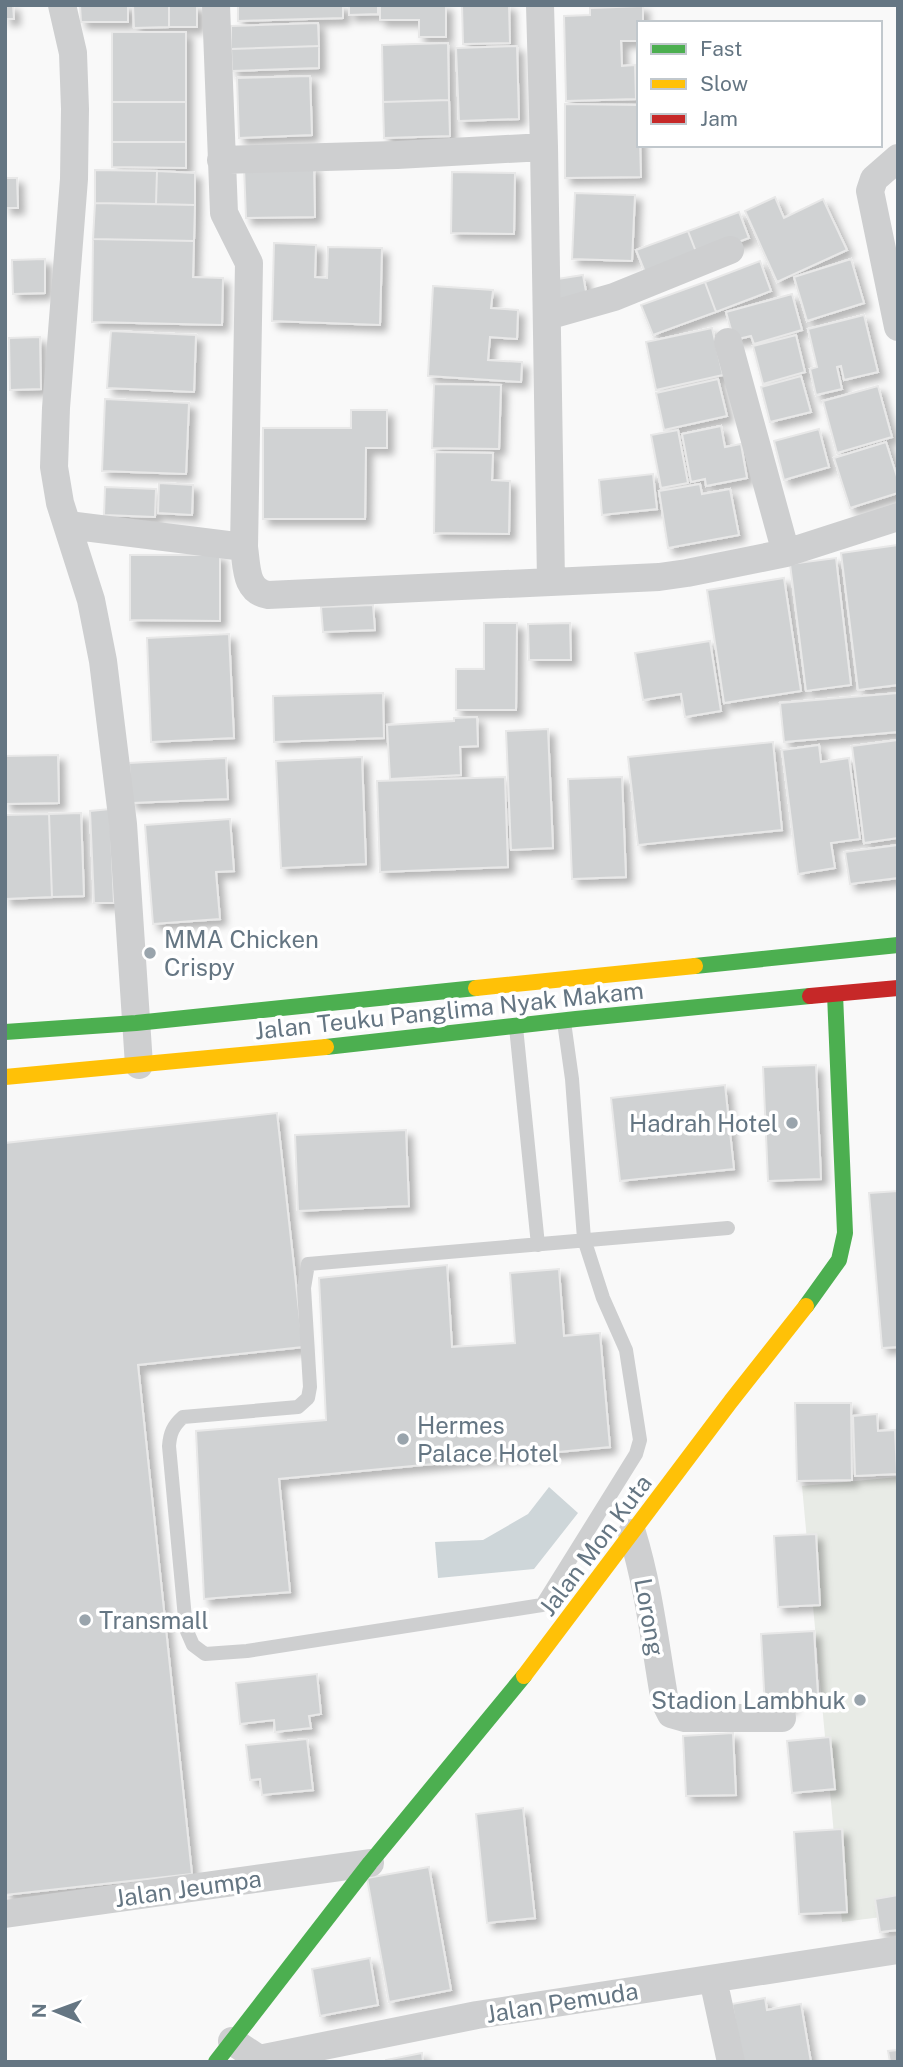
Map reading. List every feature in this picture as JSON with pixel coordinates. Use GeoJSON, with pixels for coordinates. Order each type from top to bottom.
{"type":"FeatureCollection","features":[{"type":"Feature","properties":{"kind":"main road","name":"Jalan Teuku Panglima Nyak Makam"},"geometry":{"type":"LineString","coordinates":[[5,1032],[135,1023],[898,944]]}},
{"type":"Feature","properties":{"kind":"main road"},"geometry":{"type":"LineString","coordinates":[[572,977],[572,1011]]}},
{"type":"Feature","properties":{"kind":"main road","name":"Jalan Teuku Panglima Nyak Makam"},"geometry":{"type":"LineString","coordinates":[[5,1077],[360,1044],[516,1026],[572,1011],[898,988]]}},
{"type":"Feature","properties":{"kind":"main road","name":"Jalan Mon Kuta"},"geometry":{"type":"LineString","coordinates":[[224,2052],[370,1863],[531,1668],[839,1260],[845,1233],[835,994]]}},
{"type":"Feature","properties":{"kind":"street"},"geometry":{"type":"LineString","coordinates":[[62,5],[72,53],[75,137],[54,467],[60,503],[91,600],[103,661],[123,824],[139,1065]]}},
{"type":"Feature","properties":{"kind":"street"},"geometry":{"type":"LineString","coordinates":[[216,5],[221,160],[226,219],[249,263],[244,547],[248,576],[259,593],[268,595],[659,577],[786,553],[898,517]]}},
{"type":"Feature","properties":{"kind":"street"},"geometry":{"type":"LineString","coordinates":[[540,5],[551,582]]}},
{"type":"Feature","properties":{"kind":"street"},"geometry":{"type":"LineString","coordinates":[[221,160],[544,147]]}},
{"type":"Feature","properties":{"kind":"street"},"geometry":{"type":"LineString","coordinates":[[898,158],[874,179],[870,191],[898,327]]}},
{"type":"Feature","properties":{"kind":"street"},"geometry":{"type":"LineString","coordinates":[[547,316],[614,297],[730,250]]}},
{"type":"Feature","properties":{"kind":"street"},"geometry":{"type":"LineString","coordinates":[[728,342],[786,553]]}},
{"type":"Feature","properties":{"kind":"street"},"geometry":{"type":"LineString","coordinates":[[68,525],[244,547]]}},
{"type":"Feature","properties":{"kind":"street","name":"Lorong"},"geometry":{"type":"LineString","coordinates":[[632,1533],[645,1581],[665,1702],[671,1714],[685,1718],[782,1718]]}},
{"type":"Feature","properties":{"kind":"street","name":"Jalan Jeumpa"},"geometry":{"type":"LineString","coordinates":[[5,1914],[370,1863]]}},
{"type":"Feature","properties":{"kind":"street","name":"Jalan Pemuda"},"geometry":{"type":"LineString","coordinates":[[224,2052],[259,2060],[477,2015],[898,1950]]}},
{"type":"Feature","properties":{"kind":"street"},"geometry":{"type":"LineString","coordinates":[[713,1979],[731,2062]]}},
{"type":"Feature","properties":{"kind":"lane"},"geometry":{"type":"LineString","coordinates":[[572,1011],[572,1079],[584,1239],[603,1298],[626,1350],[640,1440],[636,1454],[542,1605],[247,1651],[205,1654],[193,1645],[186,1629],[170,1434],[183,1417],[298,1407],[308,1398],[310,1387],[304,1288],[308,1264],[538,1245],[584,1239],[728,1227]]}},
{"type":"Feature","properties":{"kind":"lane"},"geometry":{"type":"LineString","coordinates":[[516,1026],[538,1245]]}},
{"type":"Feature","properties":{"kind":"shaded area","name":"Stadion Lambhuk"},"geometry":{"type":"Polygon","coordinates":[[[898,1477],[898,1915],[842,1922],[802,1486],[898,1477]]]}},
{"type":"Feature","properties":{"kind":"shaded area"},"geometry":{"type":"Polygon","coordinates":[[[549,1487],[578,1513],[534,1569],[438,1578],[435,1542],[483,1540],[528,1514],[549,1487]]]}},
{"type":"Feature","properties":{"kind":"building"},"geometry":{"type":"Polygon","coordinates":[[[5,5],[13,5],[14,19],[5,19],[5,5]]]}},
{"type":"Feature","properties":{"kind":"building"},"geometry":{"type":"Polygon","coordinates":[[[80,5],[128,5],[128,22],[81,22],[80,5]]]}},
{"type":"Feature","properties":{"kind":"building"},"geometry":{"type":"Polygon","coordinates":[[[133,5],[169,5],[169,27],[134,28],[133,5]]]}},
{"type":"Feature","properties":{"kind":"building"},"geometry":{"type":"Polygon","coordinates":[[[169,5],[197,5],[197,27],[169,27],[169,5]]]}},
{"type":"Feature","properties":{"kind":"building"},"geometry":{"type":"Polygon","coordinates":[[[238,5],[343,5],[343,18],[238,21],[238,5]]]}},
{"type":"Feature","properties":{"kind":"building"},"geometry":{"type":"Polygon","coordinates":[[[349,5],[378,5],[378,14],[349,15],[349,5]]]}},
{"type":"Feature","properties":{"kind":"building"},"geometry":{"type":"Polygon","coordinates":[[[380,5],[446,5],[446,37],[419,37],[419,20],[380,20],[380,5]]]}},
{"type":"Feature","properties":{"kind":"building"},"geometry":{"type":"Polygon","coordinates":[[[462,5],[509,5],[510,43],[463,44],[462,5]]]}},
{"type":"Feature","properties":{"kind":"building"},"geometry":{"type":"Polygon","coordinates":[[[643,6],[643,21],[637,21],[637,41],[621,41],[622,66],[635,65],[636,99],[566,101],[564,16],[590,15],[590,8],[643,6]]]}},
{"type":"Feature","properties":{"kind":"building"},"geometry":{"type":"Polygon","coordinates":[[[318,23],[319,46],[231,49],[231,26],[318,23]]]}},
{"type":"Feature","properties":{"kind":"building"},"geometry":{"type":"Polygon","coordinates":[[[112,32],[186,32],[186,102],[112,102],[112,32]]]}},
{"type":"Feature","properties":{"kind":"building"},"geometry":{"type":"Polygon","coordinates":[[[448,43],[449,100],[383,102],[382,45],[448,43]]]}},
{"type":"Feature","properties":{"kind":"building"},"geometry":{"type":"Polygon","coordinates":[[[319,46],[319,68],[232,71],[231,49],[319,46]]]}},
{"type":"Feature","properties":{"kind":"building"},"geometry":{"type":"Polygon","coordinates":[[[517,46],[519,119],[459,121],[456,48],[517,46]]]}},
{"type":"Feature","properties":{"kind":"building"},"geometry":{"type":"Polygon","coordinates":[[[310,76],[312,135],[239,138],[237,78],[310,76]]]}},
{"type":"Feature","properties":{"kind":"building"},"geometry":{"type":"Polygon","coordinates":[[[449,100],[450,136],[384,138],[383,102],[449,100]]]}},
{"type":"Feature","properties":{"kind":"building"},"geometry":{"type":"Polygon","coordinates":[[[112,102],[186,102],[186,142],[112,142],[112,102]]]}},
{"type":"Feature","properties":{"kind":"building"},"geometry":{"type":"Polygon","coordinates":[[[565,104],[637,105],[637,147],[640,147],[641,177],[565,178],[565,104]]]}},
{"type":"Feature","properties":{"kind":"building"},"geometry":{"type":"Polygon","coordinates":[[[112,142],[186,142],[186,168],[112,167],[112,142]]]}},
{"type":"Feature","properties":{"kind":"building"},"geometry":{"type":"Polygon","coordinates":[[[314,166],[315,217],[246,218],[244,167],[314,166]]]}},
{"type":"Feature","properties":{"kind":"building"},"geometry":{"type":"Polygon","coordinates":[[[95,170],[157,171],[156,204],[95,203],[95,170]]]}},
{"type":"Feature","properties":{"kind":"building"},"geometry":{"type":"Polygon","coordinates":[[[157,171],[195,173],[195,205],[156,204],[157,171]]]}},
{"type":"Feature","properties":{"kind":"building"},"geometry":{"type":"Polygon","coordinates":[[[452,172],[515,173],[514,234],[451,233],[452,172]]]}},
{"type":"Feature","properties":{"kind":"building"},"geometry":{"type":"Polygon","coordinates":[[[5,178],[17,178],[18,208],[5,208],[5,178]]]}},
{"type":"Feature","properties":{"kind":"building"},"geometry":{"type":"Polygon","coordinates":[[[575,193],[635,195],[632,261],[572,259],[575,193]]]}},
{"type":"Feature","properties":{"kind":"building"},"geometry":{"type":"Polygon","coordinates":[[[775,197],[784,218],[823,199],[847,250],[777,282],[745,211],[775,197]]]}},
{"type":"Feature","properties":{"kind":"building"},"geometry":{"type":"Polygon","coordinates":[[[95,203],[195,205],[194,241],[93,239],[95,203]]]}},
{"type":"Feature","properties":{"kind":"building"},"geometry":{"type":"Polygon","coordinates":[[[739,212],[749,238],[698,257],[688,231],[739,212]]]}},
{"type":"Feature","properties":{"kind":"building"},"geometry":{"type":"Polygon","coordinates":[[[688,231],[698,257],[647,277],[636,250],[688,231]]]}},
{"type":"Feature","properties":{"kind":"building"},"geometry":{"type":"Polygon","coordinates":[[[93,239],[194,241],[193,277],[223,278],[222,325],[92,322],[93,239]]]}},
{"type":"Feature","properties":{"kind":"building"},"geometry":{"type":"Polygon","coordinates":[[[274,243],[316,245],[315,277],[327,278],[328,247],[382,248],[380,325],[272,321],[274,243]]]}},
{"type":"Feature","properties":{"kind":"building"},"geometry":{"type":"Polygon","coordinates":[[[45,259],[45,293],[13,294],[12,260],[45,259]]]}},
{"type":"Feature","properties":{"kind":"building"},"geometry":{"type":"Polygon","coordinates":[[[851,259],[864,303],[807,321],[794,277],[851,259]]]}},
{"type":"Feature","properties":{"kind":"building"},"geometry":{"type":"Polygon","coordinates":[[[760,261],[771,291],[716,312],[705,282],[760,261]]]}},
{"type":"Feature","properties":{"kind":"building"},"geometry":{"type":"Polygon","coordinates":[[[583,275],[587,297],[555,303],[551,280],[583,275]]]}},
{"type":"Feature","properties":{"kind":"building"},"geometry":{"type":"Polygon","coordinates":[[[705,282],[716,312],[653,335],[641,305],[705,282]]]}},
{"type":"Feature","properties":{"kind":"building"},"geometry":{"type":"Polygon","coordinates":[[[433,286],[493,290],[491,308],[518,310],[517,339],[490,337],[488,360],[522,362],[521,382],[428,376],[433,286]]]}},
{"type":"Feature","properties":{"kind":"building"},"geometry":{"type":"Polygon","coordinates":[[[792,294],[802,330],[754,344],[751,336],[734,340],[726,312],[792,294]]]}},
{"type":"Feature","properties":{"kind":"building"},"geometry":{"type":"Polygon","coordinates":[[[864,315],[878,372],[844,380],[841,366],[837,367],[842,389],[816,395],[810,369],[817,367],[808,329],[864,315]]]}},
{"type":"Feature","properties":{"kind":"building"},"geometry":{"type":"Polygon","coordinates":[[[712,328],[723,375],[656,390],[646,342],[712,328]]]}},
{"type":"Feature","properties":{"kind":"building"},"geometry":{"type":"Polygon","coordinates":[[[111,331],[196,335],[194,392],[107,388],[111,331]]]}},
{"type":"Feature","properties":{"kind":"building"},"geometry":{"type":"Polygon","coordinates":[[[796,335],[805,372],[763,384],[753,346],[796,335]]]}},
{"type":"Feature","properties":{"kind":"building"},"geometry":{"type":"Polygon","coordinates":[[[40,337],[41,389],[10,390],[9,338],[40,337]]]}},
{"type":"Feature","properties":{"kind":"building"},"geometry":{"type":"Polygon","coordinates":[[[801,376],[811,412],[770,422],[761,387],[801,376]]]}},
{"type":"Feature","properties":{"kind":"building"},"geometry":{"type":"Polygon","coordinates":[[[718,379],[727,416],[664,430],[656,393],[718,379]]]}},
{"type":"Feature","properties":{"kind":"building"},"geometry":{"type":"Polygon","coordinates":[[[434,384],[501,385],[499,449],[432,448],[434,384]]]}},
{"type":"Feature","properties":{"kind":"building"},"geometry":{"type":"Polygon","coordinates":[[[878,386],[892,437],[837,453],[823,401],[878,386]]]}},
{"type":"Feature","properties":{"kind":"building"},"geometry":{"type":"Polygon","coordinates":[[[105,399],[189,403],[186,474],[102,471],[105,399]]]}},
{"type":"Feature","properties":{"kind":"building"},"geometry":{"type":"Polygon","coordinates":[[[351,410],[387,410],[387,448],[366,448],[365,519],[263,519],[263,428],[351,428],[351,410]]]}},
{"type":"Feature","properties":{"kind":"building"},"geometry":{"type":"Polygon","coordinates":[[[721,426],[725,447],[741,444],[747,478],[706,486],[705,479],[691,482],[682,434],[721,426]]]}},
{"type":"Feature","properties":{"kind":"building"},"geometry":{"type":"Polygon","coordinates":[[[819,429],[829,467],[784,480],[774,441],[819,429]]]}},
{"type":"Feature","properties":{"kind":"building"},"geometry":{"type":"Polygon","coordinates":[[[678,430],[688,483],[661,488],[651,435],[678,430]]]}},
{"type":"Feature","properties":{"kind":"building"},"geometry":{"type":"Polygon","coordinates":[[[886,442],[898,480],[898,493],[850,508],[834,458],[886,442]]]}},
{"type":"Feature","properties":{"kind":"building"},"geometry":{"type":"Polygon","coordinates":[[[435,452],[493,453],[492,480],[510,481],[509,534],[434,533],[435,452]]]}},
{"type":"Feature","properties":{"kind":"building"},"geometry":{"type":"Polygon","coordinates":[[[653,474],[657,509],[602,515],[599,480],[653,474]]]}},
{"type":"Feature","properties":{"kind":"building"},"geometry":{"type":"Polygon","coordinates":[[[159,483],[193,485],[192,515],[158,513],[159,483]]]}},
{"type":"Feature","properties":{"kind":"building"},"geometry":{"type":"Polygon","coordinates":[[[700,484],[702,494],[730,489],[739,535],[668,548],[659,491],[700,484]]]}},
{"type":"Feature","properties":{"kind":"building"},"geometry":{"type":"Polygon","coordinates":[[[105,487],[156,489],[155,517],[104,515],[105,487]]]}},
{"type":"Feature","properties":{"kind":"building"},"geometry":{"type":"Polygon","coordinates":[[[898,545],[898,685],[858,690],[841,553],[898,545]]]}},
{"type":"Feature","properties":{"kind":"building"},"geometry":{"type":"Polygon","coordinates":[[[130,555],[220,555],[220,621],[130,620],[130,555]]]}},
{"type":"Feature","properties":{"kind":"building"},"geometry":{"type":"Polygon","coordinates":[[[836,558],[851,685],[806,691],[790,564],[836,558]]]}},
{"type":"Feature","properties":{"kind":"building"},"geometry":{"type":"Polygon","coordinates":[[[784,578],[801,691],[724,703],[707,590],[784,578]]]}},
{"type":"Feature","properties":{"kind":"building"},"geometry":{"type":"Polygon","coordinates":[[[373,605],[375,630],[323,632],[321,607],[373,605]]]}},
{"type":"Feature","properties":{"kind":"building"},"geometry":{"type":"Polygon","coordinates":[[[484,623],[517,623],[516,710],[456,710],[456,669],[484,669],[484,623]]]}},
{"type":"Feature","properties":{"kind":"building"},"geometry":{"type":"Polygon","coordinates":[[[570,623],[571,660],[529,660],[528,624],[570,623]]]}},
{"type":"Feature","properties":{"kind":"building"},"geometry":{"type":"Polygon","coordinates":[[[229,634],[234,738],[151,742],[147,638],[229,634]]]}},
{"type":"Feature","properties":{"kind":"building"},"geometry":{"type":"Polygon","coordinates":[[[710,641],[721,711],[685,717],[681,694],[643,700],[635,653],[710,641]]]}},
{"type":"Feature","properties":{"kind":"building"},"geometry":{"type":"Polygon","coordinates":[[[383,693],[384,738],[274,742],[273,696],[383,693]]]}},
{"type":"Feature","properties":{"kind":"building"},"geometry":{"type":"Polygon","coordinates":[[[898,693],[898,732],[784,742],[780,703],[898,693]]]}},
{"type":"Feature","properties":{"kind":"building"},"geometry":{"type":"Polygon","coordinates":[[[477,717],[478,746],[460,747],[461,775],[390,779],[387,725],[477,717]]]}},
{"type":"Feature","properties":{"kind":"building"},"geometry":{"type":"Polygon","coordinates":[[[548,729],[553,848],[511,850],[506,731],[548,729]]]}},
{"type":"Feature","properties":{"kind":"building"},"geometry":{"type":"Polygon","coordinates":[[[898,740],[898,838],[864,843],[852,746],[898,740]]]}},
{"type":"Feature","properties":{"kind":"building"},"geometry":{"type":"Polygon","coordinates":[[[773,742],[782,830],[638,845],[628,757],[773,742]]]}},
{"type":"Feature","properties":{"kind":"building"},"geometry":{"type":"Polygon","coordinates":[[[819,745],[821,762],[849,758],[860,839],[831,843],[835,868],[798,874],[782,750],[819,745]]]}},
{"type":"Feature","properties":{"kind":"building"},"geometry":{"type":"Polygon","coordinates":[[[58,755],[59,803],[5,804],[5,756],[58,755]]]}},
{"type":"Feature","properties":{"kind":"building"},"geometry":{"type":"Polygon","coordinates":[[[362,757],[366,864],[281,868],[276,761],[362,757]]]}},
{"type":"Feature","properties":{"kind":"building"},"geometry":{"type":"Polygon","coordinates":[[[226,758],[228,799],[131,803],[129,763],[226,758]]]}},
{"type":"Feature","properties":{"kind":"building"},"geometry":{"type":"Polygon","coordinates":[[[505,777],[508,867],[380,872],[377,781],[505,777]]]}},
{"type":"Feature","properties":{"kind":"building"},"geometry":{"type":"Polygon","coordinates":[[[622,777],[626,877],[572,879],[568,779],[622,777]]]}},
{"type":"Feature","properties":{"kind":"building"},"geometry":{"type":"Polygon","coordinates":[[[110,809],[114,903],[94,903],[90,811],[110,809]]]}},
{"type":"Feature","properties":{"kind":"building"},"geometry":{"type":"Polygon","coordinates":[[[81,813],[84,896],[52,897],[49,814],[81,813]]]}},
{"type":"Feature","properties":{"kind":"building"},"geometry":{"type":"Polygon","coordinates":[[[49,814],[52,897],[5,899],[5,815],[49,814]]]}},
{"type":"Feature","properties":{"kind":"building"},"geometry":{"type":"Polygon","coordinates":[[[230,819],[234,871],[216,872],[220,919],[153,924],[145,825],[230,819]]]}},
{"type":"Feature","properties":{"kind":"building"},"geometry":{"type":"Polygon","coordinates":[[[898,845],[898,878],[850,884],[845,852],[898,845]]]}},
{"type":"Feature","properties":{"kind":"building","name":"Hadrah Hotel"},"geometry":{"type":"Polygon","coordinates":[[[816,1065],[821,1179],[768,1181],[763,1067],[816,1065]]]}},
{"type":"Feature","properties":{"kind":"building"},"geometry":{"type":"Polygon","coordinates":[[[725,1085],[734,1169],[620,1181],[611,1098],[725,1085]]]}},
{"type":"Feature","properties":{"kind":"building","name":"Transmall"},"geometry":{"type":"Polygon","coordinates":[[[277,1113],[303,1347],[138,1365],[192,1874],[5,1895],[5,1143],[277,1113]]]}},
{"type":"Feature","properties":{"kind":"building"},"geometry":{"type":"Polygon","coordinates":[[[406,1130],[409,1206],[298,1211],[295,1135],[406,1130]]]}},
{"type":"Feature","properties":{"kind":"building"},"geometry":{"type":"Polygon","coordinates":[[[898,1191],[898,1347],[882,1348],[869,1193],[898,1191]]]}},
{"type":"Feature","properties":{"kind":"building","name":"Hermes Palace Hotel"},"geometry":{"type":"Polygon","coordinates":[[[447,1265],[452,1347],[515,1343],[510,1273],[559,1269],[564,1336],[600,1333],[610,1447],[279,1479],[290,1592],[204,1599],[196,1431],[326,1420],[319,1278],[447,1265]]]}},
{"type":"Feature","properties":{"kind":"building"},"geometry":{"type":"Polygon","coordinates":[[[795,1403],[851,1403],[852,1480],[797,1481],[795,1403]]]}},
{"type":"Feature","properties":{"kind":"building"},"geometry":{"type":"Polygon","coordinates":[[[877,1414],[878,1431],[895,1430],[897,1474],[855,1476],[853,1416],[877,1414]]]}},
{"type":"Feature","properties":{"kind":"building"},"geometry":{"type":"Polygon","coordinates":[[[816,1534],[820,1605],[778,1607],[774,1536],[816,1534]]]}},
{"type":"Feature","properties":{"kind":"building"},"geometry":{"type":"Polygon","coordinates":[[[814,1631],[818,1695],[790,1696],[791,1707],[765,1708],[761,1634],[814,1631]]]}},
{"type":"Feature","properties":{"kind":"building"},"geometry":{"type":"Polygon","coordinates":[[[317,1674],[321,1714],[309,1716],[311,1728],[275,1732],[274,1720],[240,1724],[236,1683],[317,1674]]]}},
{"type":"Feature","properties":{"kind":"building"},"geometry":{"type":"Polygon","coordinates":[[[733,1733],[736,1795],[686,1796],[683,1736],[733,1733]]]}},
{"type":"Feature","properties":{"kind":"building"},"geometry":{"type":"Polygon","coordinates":[[[830,1737],[835,1789],[792,1793],[787,1741],[830,1737]]]}},
{"type":"Feature","properties":{"kind":"building"},"geometry":{"type":"Polygon","coordinates":[[[307,1739],[313,1790],[262,1795],[260,1779],[250,1780],[246,1745],[307,1739]]]}},
{"type":"Feature","properties":{"kind":"building"},"geometry":{"type":"Polygon","coordinates":[[[523,1808],[535,1918],[487,1923],[476,1814],[523,1808]]]}},
{"type":"Feature","properties":{"kind":"building"},"geometry":{"type":"Polygon","coordinates":[[[842,1829],[847,1912],[799,1914],[794,1832],[842,1829]]]}},
{"type":"Feature","properties":{"kind":"building"},"geometry":{"type":"Polygon","coordinates":[[[429,1867],[451,1990],[389,2002],[367,1878],[429,1867]]]}},
{"type":"Feature","properties":{"kind":"building"},"geometry":{"type":"Polygon","coordinates":[[[898,1895],[898,1930],[880,1932],[875,1899],[898,1895]]]}},
{"type":"Feature","properties":{"kind":"building"},"geometry":{"type":"Polygon","coordinates":[[[370,1958],[378,2005],[320,2016],[312,1969],[370,1958]]]}},
{"type":"Feature","properties":{"kind":"building"},"geometry":{"type":"Polygon","coordinates":[[[765,1998],[767,2010],[801,2004],[811,2062],[742,2062],[732,2004],[765,1998]]]}},
{"type":"Feature","properties":{"kind":"building"},"geometry":{"type":"Polygon","coordinates":[[[898,2050],[898,2062],[890,2062],[888,2051],[898,2050]]]}},
{"type":"Feature","properties":{"kind":"building"},"geometry":{"type":"Polygon","coordinates":[[[422,2053],[423,2062],[386,2062],[386,2060],[422,2053]]]}},
{"type":"Feature","properties":{"kind":"traffic: fast"},"geometry":{"type":"LineString","coordinates":[[695,966],[898,945]]}},
{"type":"Feature","properties":{"kind":"traffic: fast"},"geometry":{"type":"LineString","coordinates":[[5,1032],[136,1023],[476,988]]}},
{"type":"Feature","properties":{"kind":"traffic: fast"},"geometry":{"type":"LineString","coordinates":[[806,1306],[839,1260],[845,1233],[835,994]]}},
{"type":"Feature","properties":{"kind":"traffic: fast"},"geometry":{"type":"LineString","coordinates":[[326,1047],[810,996]]}},
{"type":"Feature","properties":{"kind":"traffic: fast"},"geometry":{"type":"LineString","coordinates":[[216,2062],[370,1863],[524,1676]]}},
{"type":"Feature","properties":{"kind":"traffic: slow"},"geometry":{"type":"LineString","coordinates":[[476,988],[695,966]]}},
{"type":"Feature","properties":{"kind":"traffic: slow"},"geometry":{"type":"LineString","coordinates":[[5,1077],[326,1047]]}},
{"type":"Feature","properties":{"kind":"traffic: slow"},"geometry":{"type":"LineString","coordinates":[[524,1676],[806,1306]]}},
{"type":"Feature","properties":{"kind":"traffic: jam"},"geometry":{"type":"LineString","coordinates":[[810,996],[898,988]]}},
{"type":"Feature","properties":{"kind":"place","name":"MMA Chicken Crispy"},"geometry":{"type":"Point","coordinates":[150,953]}},
{"type":"Feature","properties":{"kind":"place","name":"Hadrah Hotel"},"geometry":{"type":"Point","coordinates":[792,1123]}},
{"type":"Feature","properties":{"kind":"place","name":"Hermes Palace Hotel"},"geometry":{"type":"Point","coordinates":[403,1439]}},
{"type":"Feature","properties":{"kind":"place","name":"Transmall"},"geometry":{"type":"Point","coordinates":[85,1620]}},
{"type":"Feature","properties":{"kind":"place","name":"Stadion Lambhuk"},"geometry":{"type":"Point","coordinates":[860,1700]}}]}
